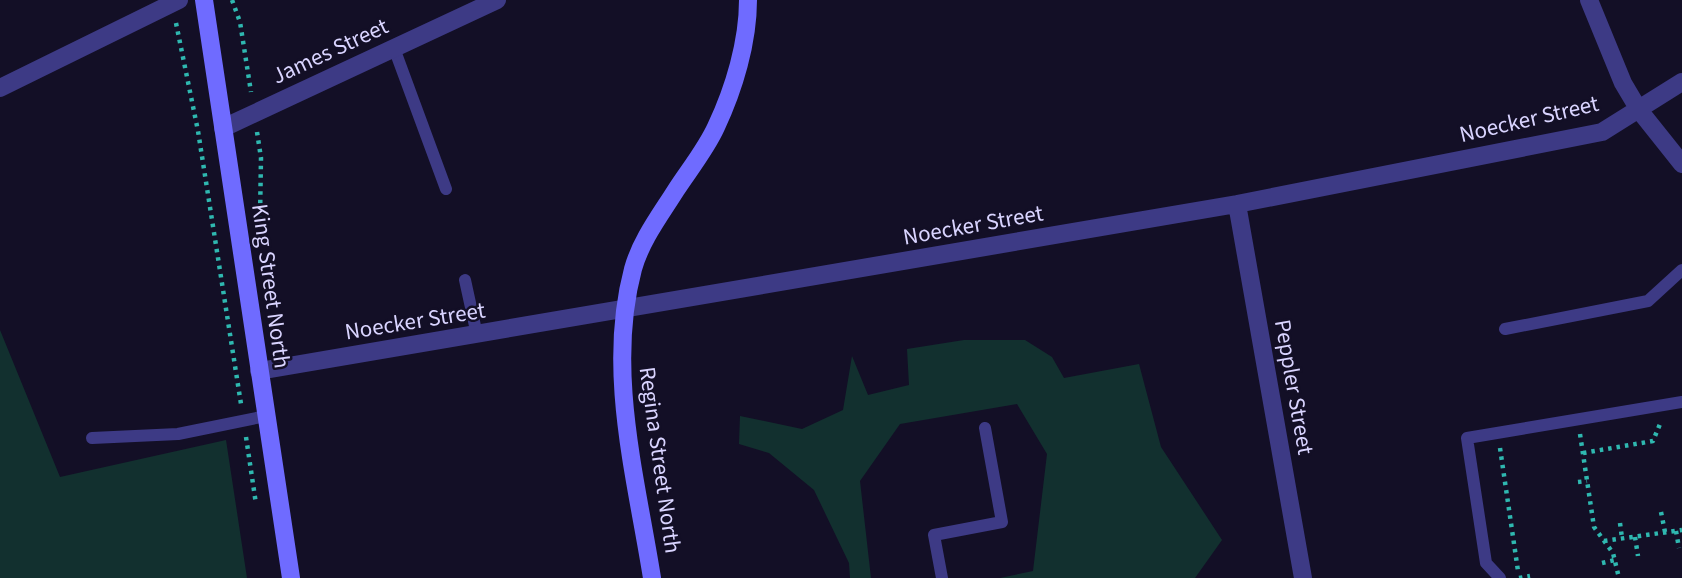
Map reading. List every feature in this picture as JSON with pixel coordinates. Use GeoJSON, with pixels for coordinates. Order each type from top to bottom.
{"type":"FeatureCollection","features":[{"type":"Feature","properties":{"kind":"street"},"geometry":{"type":"LineString","coordinates":[[0,88],[179,0]]}},
{"type":"Feature","properties":{"kind":"street","name":"King Street North"},"geometry":{"type":"LineString","coordinates":[[204,0],[291,578]]}},
{"type":"Feature","properties":{"kind":"street","name":"James Street"},"geometry":{"type":"LineString","coordinates":[[223,128],[497,0]]}},
{"type":"Feature","properties":{"kind":"street","name":"Regina Street North"},"geometry":{"type":"LineString","coordinates":[[652,578],[622,387],[622,351],[627,310],[634,268],[642,246],[720,119],[748,26],[748,0]]}},
{"type":"Feature","properties":{"kind":"street"},"geometry":{"type":"LineString","coordinates":[[1589,0],[1623,83],[1639,110],[1682,164]]}},
{"type":"Feature","properties":{"kind":"street","name":"Noecker Street"},"geometry":{"type":"LineString","coordinates":[[259,371],[1237,204],[1602,132],[1682,82]]}},
{"type":"Feature","properties":{"kind":"street","name":"Peppler Street"},"geometry":{"type":"LineString","coordinates":[[1237,204],[1303,578]]}},
{"type":"Feature","properties":{"kind":"lane"},"geometry":{"type":"LineString","coordinates":[[394,48],[446,189]]}},
{"type":"Feature","properties":{"kind":"lane"},"geometry":{"type":"LineString","coordinates":[[1505,329],[1648,301],[1682,270]]}},
{"type":"Feature","properties":{"kind":"lane"},"geometry":{"type":"LineString","coordinates":[[465,280],[477,335]]}},
{"type":"Feature","properties":{"kind":"lane"},"geometry":{"type":"LineString","coordinates":[[1500,578],[1486,563],[1467,438],[1682,402]]}},
{"type":"Feature","properties":{"kind":"lane"},"geometry":{"type":"LineString","coordinates":[[92,438],[178,434],[266,416]]}},
{"type":"Feature","properties":{"kind":"lane"},"geometry":{"type":"LineString","coordinates":[[942,578],[934,535],[1002,522],[985,428]]}},
{"type":"Feature","properties":{"kind":"path"},"geometry":{"type":"LineString","coordinates":[[232,0],[240,22],[251,97]]}},
{"type":"Feature","properties":{"kind":"path","name":"King Street North"},"geometry":{"type":"LineString","coordinates":[[178,28],[198,131],[258,513]]}},
{"type":"Feature","properties":{"kind":"path","name":"King Street North"},"geometry":{"type":"LineString","coordinates":[[256,126],[261,159],[260,220]]}},
{"type":"Feature","properties":{"kind":"path"},"geometry":{"type":"LineString","coordinates":[[1583,453],[1653,441],[1668,404]]}},
{"type":"Feature","properties":{"kind":"path"},"geometry":{"type":"LineString","coordinates":[[1578,420],[1593,522],[1615,560],[1619,578]]}},
{"type":"Feature","properties":{"kind":"path"},"geometry":{"type":"LineString","coordinates":[[1498,433],[1519,578],[1530,576]]}},
{"type":"Feature","properties":{"kind":"path"},"geometry":{"type":"LineString","coordinates":[[1577,482],[1587,481]]}},
{"type":"Feature","properties":{"kind":"path"},"geometry":{"type":"LineString","coordinates":[[1661,512],[1665,532]]}},
{"type":"Feature","properties":{"kind":"path"},"geometry":{"type":"LineString","coordinates":[[1586,523],[1593,522]]}},
{"type":"Feature","properties":{"kind":"path"},"geometry":{"type":"LineString","coordinates":[[1620,523],[1622,538]]}},
{"type":"Feature","properties":{"kind":"path"},"geometry":{"type":"LineString","coordinates":[[1604,541],[1679,530],[1679,548]]}},
{"type":"Feature","properties":{"kind":"path"},"geometry":{"type":"LineString","coordinates":[[1635,537],[1638,556]]}},
{"type":"Feature","properties":{"kind":"path"},"geometry":{"type":"LineString","coordinates":[[1601,563],[1615,560]]}},
{"type":"Feature","properties":{"kind":"green space"},"geometry":{"type":"Polygon","coordinates":[[[0,330],[60,477],[226,440],[247,578],[0,578],[0,330]]]}},
{"type":"Feature","properties":{"kind":"green space"},"geometry":{"type":"Polygon","coordinates":[[[964,340],[1025,340],[1052,357],[1064,378],[1139,364],[1161,447],[1222,540],[1195,578],[1000,578],[1033,571],[1047,454],[1017,404],[900,424],[860,481],[871,578],[850,578],[849,563],[814,490],[769,453],[739,444],[740,416],[802,429],[843,410],[852,356],[868,395],[909,385],[907,349],[964,340]]]}}]}
